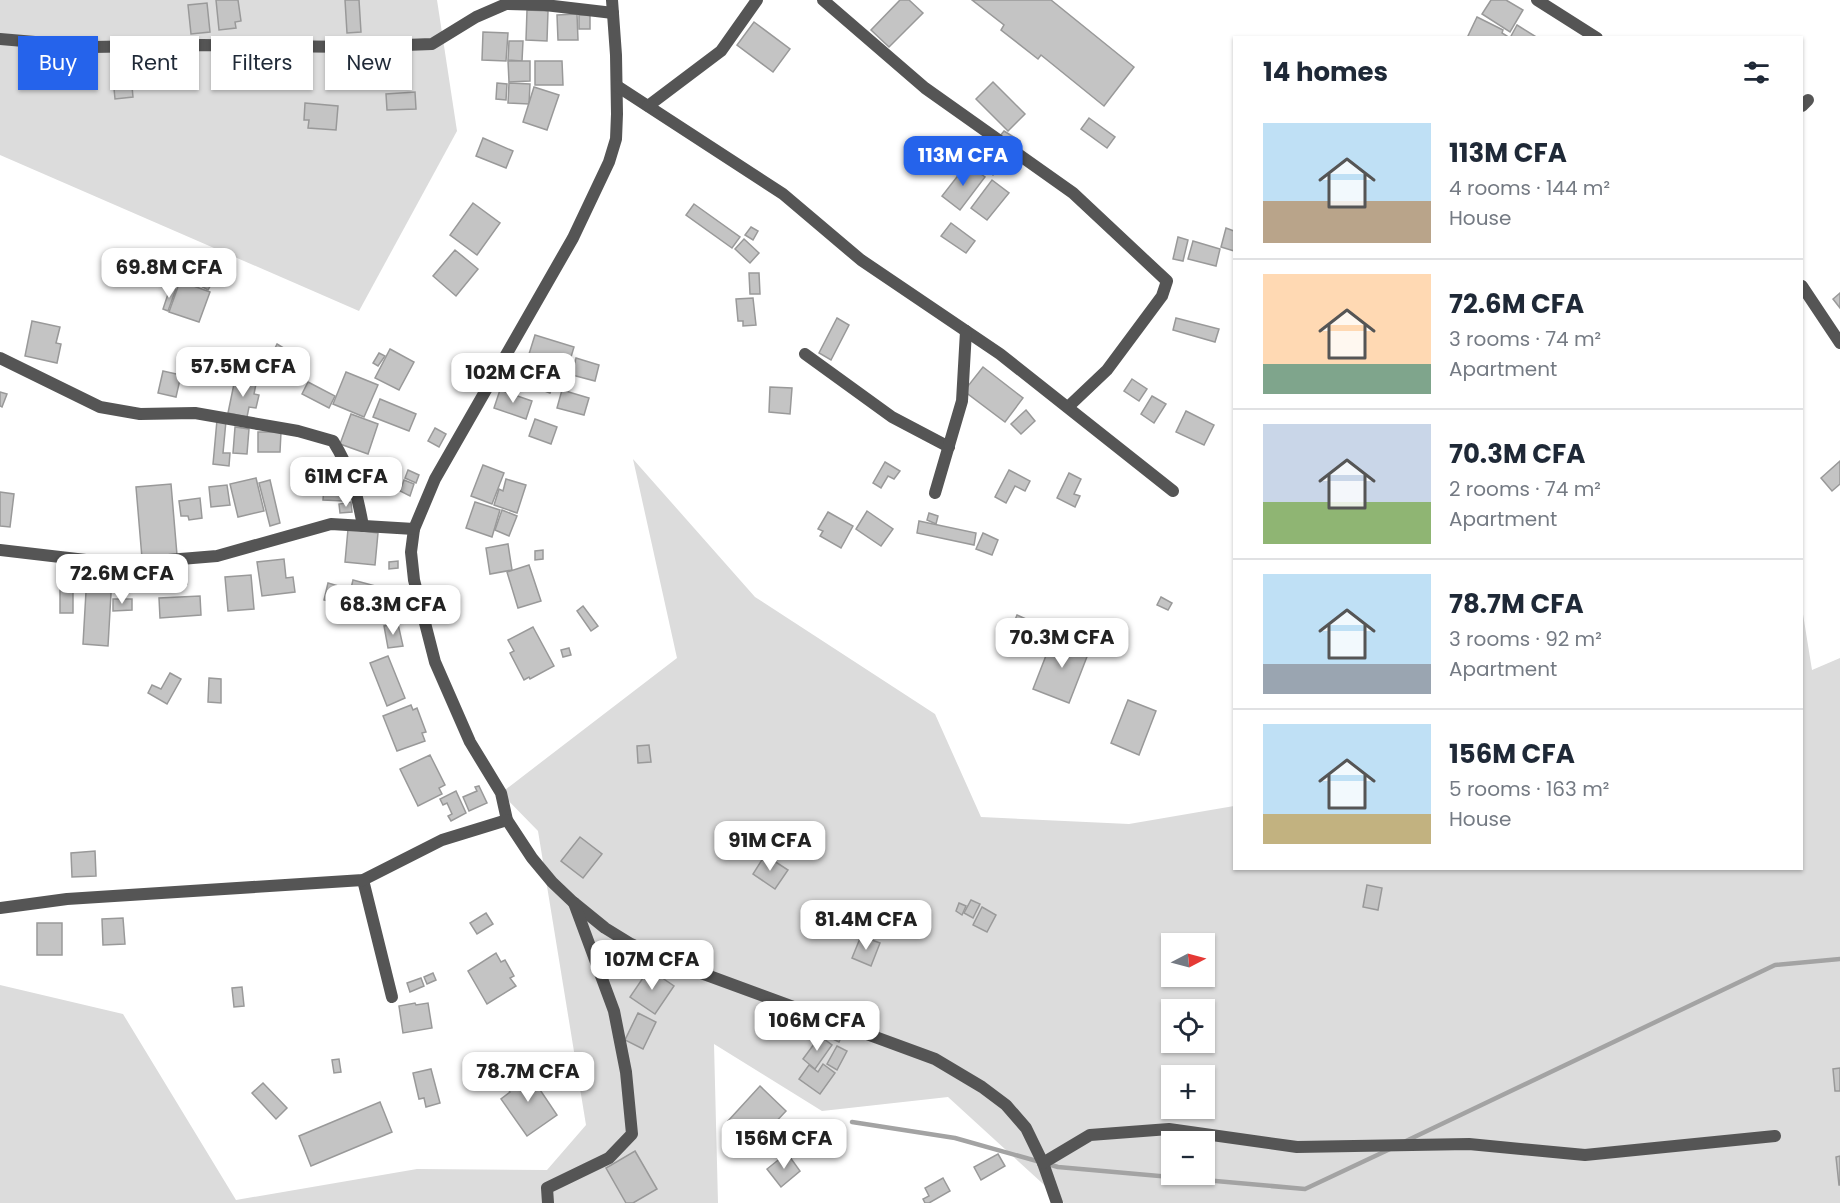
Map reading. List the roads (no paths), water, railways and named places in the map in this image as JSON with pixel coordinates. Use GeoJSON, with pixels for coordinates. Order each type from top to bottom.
{"type":"FeatureCollection","features":[{"type":"Feature","properties":{"kind":"street"},"geometry":{"type":"LineString","coordinates":[[612,0],[617,86],[615,140],[600,184],[573,238],[435,479],[414,530],[411,552],[414,580],[435,662],[470,742],[501,793],[507,820],[545,874],[573,902],[605,928],[631,944],[663,959],[935,1059],[982,1087],[1006,1105],[1026,1128],[1043,1163],[1057,1203]]}},
{"type":"Feature","properties":{"kind":"street"},"geometry":{"type":"LineString","coordinates":[[648,105],[721,51],[757,0]]}},
{"type":"Feature","properties":{"kind":"street"},"geometry":{"type":"LineString","coordinates":[[823,0],[925,88],[1073,193],[1167,281],[1162,296],[1107,369],[1068,407]]}},
{"type":"Feature","properties":{"kind":"street"},"geometry":{"type":"LineString","coordinates":[[1537,0],[1594,36]]}},
{"type":"Feature","properties":{"kind":"street"},"geometry":{"type":"LineString","coordinates":[[0,39],[93,47],[202,45],[363,47],[432,44],[476,17],[506,4],[544,5],[613,13]]}},
{"type":"Feature","properties":{"kind":"street"},"geometry":{"type":"LineString","coordinates":[[617,86],[783,194],[861,260],[1000,354],[1173,491]]}},
{"type":"Feature","properties":{"kind":"street"},"geometry":{"type":"LineString","coordinates":[[1803,288],[1840,343]]}},
{"type":"Feature","properties":{"kind":"street"},"geometry":{"type":"LineString","coordinates":[[935,493],[962,401],[966,331]]}},
{"type":"Feature","properties":{"kind":"street"},"geometry":{"type":"LineString","coordinates":[[805,354],[892,417],[949,447]]}},
{"type":"Feature","properties":{"kind":"street"},"geometry":{"type":"LineString","coordinates":[[0,358],[100,407],[140,414],[195,413],[298,431],[333,441],[345,461],[357,495],[363,526]]}},
{"type":"Feature","properties":{"kind":"street"},"geometry":{"type":"LineString","coordinates":[[0,550],[120,564],[217,556],[331,524],[414,530]]}},
{"type":"Feature","properties":{"kind":"street"},"geometry":{"type":"LineString","coordinates":[[0,908],[67,898],[363,880],[442,840],[507,820]]}},
{"type":"Feature","properties":{"kind":"street"},"geometry":{"type":"LineString","coordinates":[[363,880],[392,997]]}},
{"type":"Feature","properties":{"kind":"street"},"geometry":{"type":"LineString","coordinates":[[548,1203],[547,1188],[609,1158],[632,1134],[626,1072],[614,1011],[573,902]]}},
{"type":"Feature","properties":{"kind":"street"},"geometry":{"type":"LineString","coordinates":[[1043,1163],[1090,1135],[1169,1129],[1297,1147],[1469,1144],[1585,1155],[1775,1136]]}},
{"type":"Feature","properties":{"kind":"waterway"},"geometry":{"type":"LineString","coordinates":[[1406,1141],[1775,965],[1840,959]]}},
{"type":"Feature","properties":{"kind":"waterway"},"geometry":{"type":"LineString","coordinates":[[852,1122],[955,1138],[1058,1167],[1305,1189],[1390,1149]]}}]}
